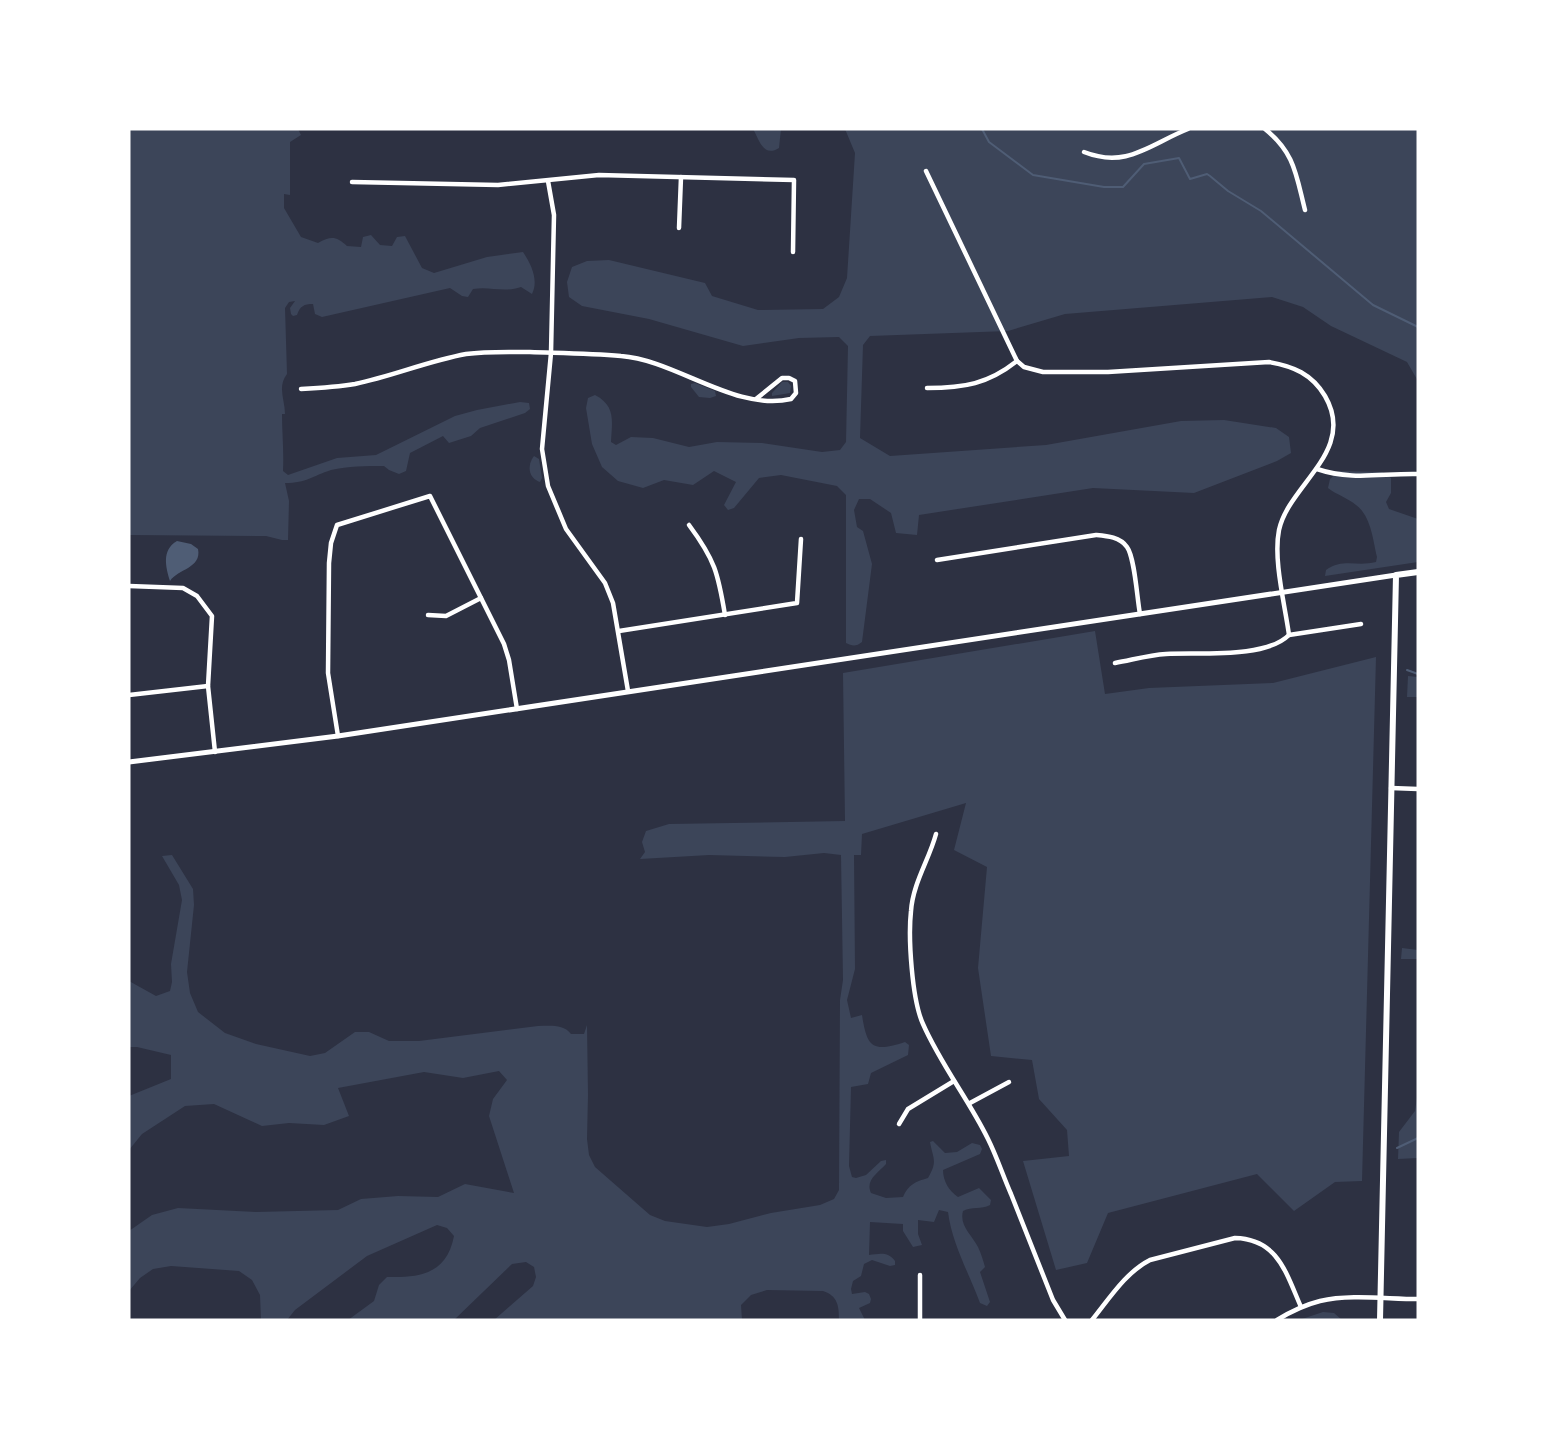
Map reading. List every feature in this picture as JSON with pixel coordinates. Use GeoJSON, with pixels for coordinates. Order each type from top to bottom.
{"type":"FeatureCollection","features":[{"type":"Feature","properties":{"kind":"main road"},"geometry":{"type":"LineString","coordinates":[[1380,1320],[1396,575],[1418,572]]}},
{"type":"Feature","properties":{"kind":"street"},"geometry":{"type":"LineString","coordinates":[[1084,152],[1098,158],[1130,157],[1188,129]]}},
{"type":"Feature","properties":{"kind":"street"},"geometry":{"type":"LineString","coordinates":[[1265,129],[1284,145],[1292,161],[1305,210]]}},
{"type":"Feature","properties":{"kind":"street"},"geometry":{"type":"LineString","coordinates":[[926,171],[1017,361],[1024,367],[1043,372],[1108,372],[1269,362],[1289,366],[1306,374],[1320,388],[1330,405],[1333,425],[1330,442],[1317,469],[1292,501],[1281,524],[1277,550],[1289,635]]}},
{"type":"Feature","properties":{"kind":"street"},"geometry":{"type":"LineString","coordinates":[[352,182],[498,185],[599,175],[794,180],[793,252]]}},
{"type":"Feature","properties":{"kind":"street"},"geometry":{"type":"LineString","coordinates":[[679,228],[681,177]]}},
{"type":"Feature","properties":{"kind":"street"},"geometry":{"type":"LineString","coordinates":[[548,181],[554,215],[551,353],[542,449],[548,486],[567,529],[604,583],[614,603],[628,692]]}},
{"type":"Feature","properties":{"kind":"street"},"geometry":{"type":"LineString","coordinates":[[301,389],[332,388],[356,384],[466,354],[490,352],[625,356],[651,361],[728,392],[756,399],[769,401],[791,399],[796,393],[795,381],[782,378],[756,399]]}},
{"type":"Feature","properties":{"kind":"street"},"geometry":{"type":"LineString","coordinates":[[927,388],[947,388],[981,382],[999,375],[1017,361]]}},
{"type":"Feature","properties":{"kind":"street"},"geometry":{"type":"LineString","coordinates":[[1317,469],[1338,476],[1353,477],[1418,474]]}},
{"type":"Feature","properties":{"kind":"street"},"geometry":{"type":"LineString","coordinates":[[338,736],[328,673],[329,563],[331,543],[337,525],[430,496],[504,644],[517,709]]}},
{"type":"Feature","properties":{"kind":"street"},"geometry":{"type":"LineString","coordinates":[[689,525],[707,549],[713,562],[725,615]]}},
{"type":"Feature","properties":{"kind":"street"},"geometry":{"type":"LineString","coordinates":[[938,560],[1096,535],[1109,536],[1119,540],[1128,548],[1140,614]]}},
{"type":"Feature","properties":{"kind":"street"},"geometry":{"type":"LineString","coordinates":[[619,631],[797,603],[801,538]]}},
{"type":"Feature","properties":{"kind":"street"},"geometry":{"type":"LineString","coordinates":[[129,762],[338,736],[1396,575]]}},
{"type":"Feature","properties":{"kind":"street"},"geometry":{"type":"LineString","coordinates":[[129,586],[183,588],[197,596],[212,616],[208,686],[215,752]]}},
{"type":"Feature","properties":{"kind":"street"},"geometry":{"type":"LineString","coordinates":[[428,615],[446,616],[481,598]]}},
{"type":"Feature","properties":{"kind":"street"},"geometry":{"type":"LineString","coordinates":[[1115,663],[1164,654],[1219,654],[1243,651],[1271,645],[1284,640],[1289,635],[1361,624]]}},
{"type":"Feature","properties":{"kind":"street"},"geometry":{"type":"LineString","coordinates":[[129,695],[208,686]]}},
{"type":"Feature","properties":{"kind":"street"},"geometry":{"type":"LineString","coordinates":[[1391,788],[1418,789]]}},
{"type":"Feature","properties":{"kind":"street"},"geometry":{"type":"LineString","coordinates":[[936,834],[919,876],[911,910],[915,993],[922,1024],[954,1081],[970,1103],[989,1142],[1053,1300],[1065,1320]]}},
{"type":"Feature","properties":{"kind":"street"},"geometry":{"type":"LineString","coordinates":[[899,1124],[908,1109],[954,1081]]}},
{"type":"Feature","properties":{"kind":"street"},"geometry":{"type":"LineString","coordinates":[[970,1103],[1009,1082]]}},
{"type":"Feature","properties":{"kind":"street"},"geometry":{"type":"LineString","coordinates":[[1092,1320],[1142,1264],[1234,1238],[1258,1242],[1279,1258],[1301,1307]]}},
{"type":"Feature","properties":{"kind":"street"},"geometry":{"type":"LineString","coordinates":[[920,1275],[920,1320]]}},
{"type":"Feature","properties":{"kind":"street"},"geometry":{"type":"LineString","coordinates":[[1277,1320],[1301,1307],[1320,1301],[1344,1298],[1418,1299]]}},
{"type":"Feature","properties":{"kind":"shaded area"},"geometry":{"type":"Polygon","coordinates":[[[129,129],[298,129],[301,135],[290,142],[290,195],[284,194],[284,208],[301,237],[318,243],[333,238],[347,246],[361,247],[363,237],[371,235],[380,245],[392,246],[397,237],[405,236],[422,268],[434,273],[487,257],[523,252],[531,267],[535,283],[532,294],[521,287],[479,288],[473,289],[468,297],[450,288],[322,317],[315,314],[313,304],[303,306],[297,315],[293,316],[290,308],[295,301],[289,302],[285,308],[287,374],[282,384],[285,414],[282,414],[283,471],[288,475],[337,458],[376,455],[455,416],[477,410],[520,402],[529,403],[530,409],[525,413],[480,428],[471,436],[449,443],[443,436],[410,453],[406,471],[399,474],[384,466],[350,467],[331,470],[299,482],[285,483],[289,501],[288,540],[266,536],[129,535],[129,129]]]}},
{"type":"Feature","properties":{"kind":"shaded area"},"geometry":{"type":"Polygon","coordinates":[[[753,129],[781,129],[779,148],[769,151],[765,149],[753,129]]]}},
{"type":"Feature","properties":{"kind":"shaded area"},"geometry":{"type":"Polygon","coordinates":[[[845,129],[1418,129],[1418,381],[1407,362],[1331,326],[1303,307],[1272,297],[1065,314],[1008,331],[870,336],[863,345],[860,438],[890,456],[1046,445],[1181,421],[1224,420],[1276,428],[1289,437],[1291,453],[1277,461],[1194,493],[1093,488],[919,515],[917,535],[896,533],[891,513],[870,499],[859,499],[854,510],[857,527],[863,531],[872,564],[862,642],[856,645],[848,644],[846,643],[846,495],[837,486],[781,475],[759,478],[734,508],[728,510],[724,505],[736,482],[714,471],[693,485],[664,480],[643,488],[618,481],[602,467],[592,444],[586,408],[588,398],[595,395],[602,399],[610,409],[611,442],[616,445],[631,437],[653,438],[689,447],[717,442],[762,443],[822,452],[840,450],[846,442],[848,346],[839,337],[799,338],[743,346],[649,319],[582,306],[569,297],[567,282],[572,267],[587,261],[609,260],[705,283],[712,296],[758,310],[823,309],[839,297],[847,278],[855,153],[845,129]]]}},
{"type":"Feature","properties":{"kind":"shaded area"},"geometry":{"type":"Polygon","coordinates":[[[782,382],[788,382],[791,386],[790,393],[772,396],[772,393],[782,382]]]}},
{"type":"Feature","properties":{"kind":"shaded area"},"geometry":{"type":"Polygon","coordinates":[[[695,383],[715,391],[716,396],[699,397],[691,387],[691,384],[695,383]]]}},
{"type":"Feature","properties":{"kind":"shaded area"},"geometry":{"type":"Polygon","coordinates":[[[534,456],[539,459],[542,478],[540,482],[533,478],[530,471],[530,463],[534,456]]]}},
{"type":"Feature","properties":{"kind":"shaded area"},"geometry":{"type":"Polygon","coordinates":[[[1339,471],[1382,472],[1391,478],[1391,493],[1386,502],[1389,509],[1418,519],[1418,562],[1325,576],[1326,570],[1332,566],[1376,562],[1377,557],[1371,529],[1365,515],[1353,503],[1328,488],[1330,479],[1339,471]]]}},
{"type":"Feature","properties":{"kind":"shaded area"},"geometry":{"type":"Polygon","coordinates":[[[177,541],[191,544],[198,549],[198,555],[193,564],[170,581],[166,559],[169,549],[177,541]]]}},
{"type":"Feature","properties":{"kind":"shaded area"},"geometry":{"type":"Polygon","coordinates":[[[1095,631],[1105,694],[1149,688],[1273,683],[1376,657],[1362,1181],[1335,1182],[1294,1211],[1257,1174],[1108,1213],[1087,1263],[1056,1270],[1023,1161],[1069,1156],[1067,1130],[1039,1099],[1032,1060],[991,1056],[978,968],[987,867],[954,850],[966,803],[862,834],[861,855],[854,855],[855,969],[847,1000],[851,1018],[862,1015],[866,1034],[873,1045],[885,1047],[905,1042],[909,1045],[908,1055],[871,1073],[868,1084],[851,1087],[849,1166],[852,1177],[856,1178],[866,1175],[881,1161],[886,1160],[886,1164],[871,1180],[871,1193],[886,1198],[903,1197],[910,1186],[928,1178],[933,1168],[934,1160],[930,1142],[933,1141],[945,1153],[957,1152],[972,1143],[980,1145],[982,1149],[980,1154],[943,1170],[947,1185],[958,1197],[979,1188],[991,1200],[990,1205],[963,1211],[962,1216],[964,1226],[978,1247],[985,1267],[980,1272],[990,1302],[987,1306],[980,1303],[961,1258],[948,1212],[939,1210],[934,1222],[918,1220],[918,1234],[922,1245],[913,1247],[903,1231],[903,1224],[870,1222],[869,1255],[886,1254],[895,1261],[895,1265],[890,1266],[872,1260],[864,1264],[861,1276],[853,1281],[852,1294],[865,1292],[871,1299],[870,1303],[859,1308],[865,1320],[839,1320],[837,1302],[823,1291],[767,1290],[751,1295],[741,1305],[742,1320],[494,1320],[533,1286],[536,1277],[534,1267],[526,1262],[512,1264],[454,1320],[348,1320],[374,1301],[379,1285],[387,1277],[421,1274],[439,1265],[451,1248],[454,1236],[447,1228],[437,1225],[367,1256],[295,1310],[287,1320],[261,1320],[260,1295],[252,1280],[239,1271],[171,1266],[153,1269],[140,1278],[129,1291],[129,1231],[152,1215],[178,1208],[256,1212],[338,1210],[361,1199],[398,1196],[438,1197],[465,1184],[514,1193],[489,1116],[493,1099],[507,1080],[499,1071],[463,1078],[424,1072],[338,1088],[349,1116],[324,1125],[289,1123],[262,1126],[214,1104],[185,1106],[142,1134],[129,1150],[129,1096],[171,1079],[171,1055],[129,1047],[129,981],[156,996],[170,991],[172,982],[171,964],[182,900],[179,885],[162,856],[172,855],[193,889],[194,905],[187,972],[190,993],[198,1012],[225,1033],[256,1044],[310,1056],[325,1053],[355,1032],[369,1032],[389,1041],[419,1041],[538,1026],[556,1026],[571,1034],[584,1034],[587,1025],[589,1155],[595,1167],[650,1215],[665,1221],[707,1227],[820,1205],[834,1199],[839,1190],[840,1000],[843,980],[841,855],[824,853],[785,857],[709,855],[640,859],[645,852],[642,842],[646,831],[669,824],[845,821],[843,673],[1095,631]]]}},
{"type":"Feature","properties":{"kind":"shaded area"},"geometry":{"type":"Polygon","coordinates":[[[1408,676],[1418,677],[1418,697],[1407,697],[1408,676]]]}},
{"type":"Feature","properties":{"kind":"shaded area"},"geometry":{"type":"Polygon","coordinates":[[[1402,948],[1418,950],[1418,959],[1401,959],[1402,948]]]}},
{"type":"Feature","properties":{"kind":"shaded area"},"geometry":{"type":"Polygon","coordinates":[[[1418,1091],[1418,1158],[1398,1159],[1399,1132],[1415,1111],[1418,1091]]]}},
{"type":"Feature","properties":{"kind":"shaded area"},"geometry":{"type":"Polygon","coordinates":[[[1323,1312],[1334,1313],[1342,1320],[1299,1320],[1323,1312]]]}},
{"type":"Feature","properties":{"kind":"waterway"},"geometry":{"type":"LineString","coordinates":[[982,129],[989,142],[1033,175],[1104,187],[1123,187],[1144,164],[1179,158],[1190,179],[1207,174],[1228,191],[1261,211],[1373,305],[1418,327]]}},
{"type":"Feature","properties":{"kind":"waterway"},"geometry":{"type":"LineString","coordinates":[[1407,670],[1418,674]]}},
{"type":"Feature","properties":{"kind":"waterway"},"geometry":{"type":"LineString","coordinates":[[1397,1148],[1418,1138]]}}]}
